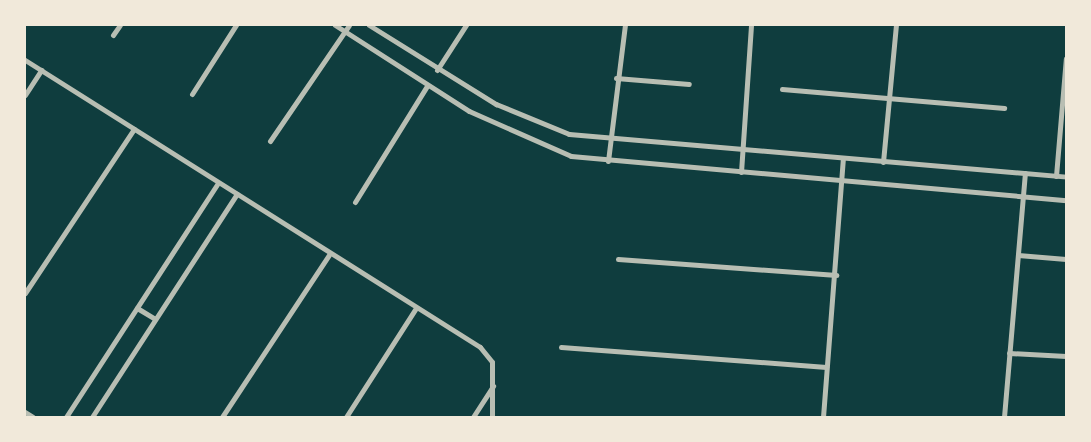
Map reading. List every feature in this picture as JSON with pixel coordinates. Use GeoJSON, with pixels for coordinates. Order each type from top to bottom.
{"type":"FeatureCollection","features":[{"type":"Feature","properties":{"kind":"street"},"geometry":{"type":"LineString","coordinates":[[113,35],[120,25]]}},
{"type":"Feature","properties":{"kind":"street"},"geometry":{"type":"LineString","coordinates":[[192,94],[236,25]]}},
{"type":"Feature","properties":{"kind":"street"},"geometry":{"type":"LineString","coordinates":[[335,25],[427,86],[525,139],[571,156],[608,161],[841,179],[1066,200]]}},
{"type":"Feature","properties":{"kind":"street"},"geometry":{"type":"LineString","coordinates":[[270,142],[349,25]]}},
{"type":"Feature","properties":{"kind":"street"},"geometry":{"type":"LineString","coordinates":[[369,25],[437,70],[548,126],[611,138],[743,152],[1066,176]]}},
{"type":"Feature","properties":{"kind":"street"},"geometry":{"type":"LineString","coordinates":[[437,70],[466,25]]}},
{"type":"Feature","properties":{"kind":"street"},"geometry":{"type":"LineString","coordinates":[[608,161],[616,78],[625,25]]}},
{"type":"Feature","properties":{"kind":"street"},"geometry":{"type":"LineString","coordinates":[[741,172],[751,25]]}},
{"type":"Feature","properties":{"kind":"street"},"geometry":{"type":"LineString","coordinates":[[884,162],[896,25]]}},
{"type":"Feature","properties":{"kind":"street"},"geometry":{"type":"LineString","coordinates":[[1056,176],[1066,58]]}},
{"type":"Feature","properties":{"kind":"street"},"geometry":{"type":"LineString","coordinates":[[25,60],[237,194],[328,255],[480,346],[492,362],[492,417]]}},
{"type":"Feature","properties":{"kind":"street"},"geometry":{"type":"LineString","coordinates":[[25,95],[42,70]]}},
{"type":"Feature","properties":{"kind":"street"},"geometry":{"type":"LineString","coordinates":[[616,78],[689,84]]}},
{"type":"Feature","properties":{"kind":"street"},"geometry":{"type":"LineString","coordinates":[[355,202],[427,86]]}},
{"type":"Feature","properties":{"kind":"street"},"geometry":{"type":"LineString","coordinates":[[782,89],[890,100],[1004,108]]}},
{"type":"Feature","properties":{"kind":"street"},"geometry":{"type":"LineString","coordinates":[[25,293],[134,129]]}},
{"type":"Feature","properties":{"kind":"street"},"geometry":{"type":"LineString","coordinates":[[823,417],[826,367],[836,275],[843,159]]}},
{"type":"Feature","properties":{"kind":"street"},"geometry":{"type":"LineString","coordinates":[[1004,417],[1025,173]]}},
{"type":"Feature","properties":{"kind":"street"},"geometry":{"type":"LineString","coordinates":[[66,417],[218,183]]}},
{"type":"Feature","properties":{"kind":"street"},"geometry":{"type":"LineString","coordinates":[[92,417],[237,194]]}},
{"type":"Feature","properties":{"kind":"street"},"geometry":{"type":"LineString","coordinates":[[222,417],[328,255]]}},
{"type":"Feature","properties":{"kind":"street"},"geometry":{"type":"LineString","coordinates":[[1018,255],[1066,259]]}},
{"type":"Feature","properties":{"kind":"street"},"geometry":{"type":"LineString","coordinates":[[618,259],[836,275]]}},
{"type":"Feature","properties":{"kind":"street"},"geometry":{"type":"LineString","coordinates":[[137,308],[155,319]]}},
{"type":"Feature","properties":{"kind":"street"},"geometry":{"type":"LineString","coordinates":[[346,417],[416,308]]}},
{"type":"Feature","properties":{"kind":"street"},"geometry":{"type":"LineString","coordinates":[[561,347],[826,367]]}},
{"type":"Feature","properties":{"kind":"street"},"geometry":{"type":"LineString","coordinates":[[1009,353],[1066,356]]}},
{"type":"Feature","properties":{"kind":"street"},"geometry":{"type":"LineString","coordinates":[[473,417],[493,385]]}},
{"type":"Feature","properties":{"kind":"street"},"geometry":{"type":"LineString","coordinates":[[25,412],[33,417]]}}]}
